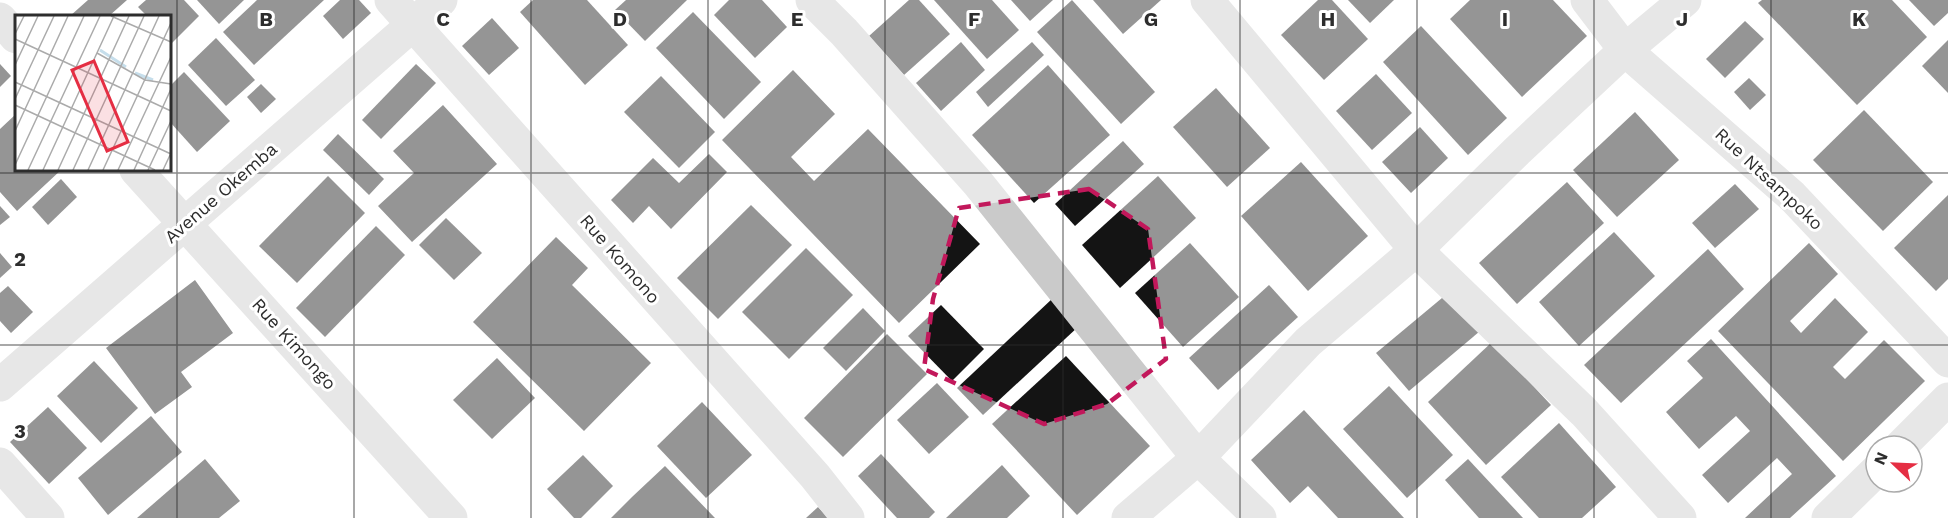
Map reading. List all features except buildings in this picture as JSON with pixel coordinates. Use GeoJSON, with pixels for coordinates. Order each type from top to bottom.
{"type":"FeatureCollection","features":[{"type":"Feature","properties":{"kind":"street","name":"Rue Komono"},"geometry":{"type":"LineString","coordinates":[[391,0],[815,476],[848,518]]}},
{"type":"Feature","properties":{"kind":"street","name":"Avenue Okemba"},"geometry":{"type":"LineString","coordinates":[[0,385],[441,0]]}},
{"type":"Feature","properties":{"kind":"street"},"geometry":{"type":"LineString","coordinates":[[812,0],[844,32],[977,182],[1198,458],[1260,518]]}},
{"type":"Feature","properties":{"kind":"street"},"geometry":{"type":"LineString","coordinates":[[1207,0],[1416,250],[1584,412],[1680,518]]}},
{"type":"Feature","properties":{"kind":"street","name":"Rue Ntsampoko"},"geometry":{"type":"LineString","coordinates":[[1587,0],[1625,50],[1792,196],[1948,361]]}},
{"type":"Feature","properties":{"kind":"street"},"geometry":{"type":"LineString","coordinates":[[1128,518],[1198,458],[1308,342],[1416,250],[1625,50],[1685,0]]}},
{"type":"Feature","properties":{"kind":"street"},"geometry":{"type":"LineString","coordinates":[[0,19],[15,36]]}},
{"type":"Feature","properties":{"kind":"street","name":"Rue Kimongo"},"geometry":{"type":"LineString","coordinates":[[137,171],[451,518]]}},
{"type":"Feature","properties":{"kind":"street"},"geometry":{"type":"LineString","coordinates":[[1913,434],[1948,399]]}},
{"type":"Feature","properties":{"kind":"street"},"geometry":{"type":"LineString","coordinates":[[0,464],[48,518]]}},
{"type":"Feature","properties":{"kind":"street"},"geometry":{"type":"LineString","coordinates":[[1828,518],[1864,483]]}},
{"type":"Feature","properties":{"kind":"highlighted area"},"geometry":{"type":"Polygon","coordinates":[[[1089,189],[1148,229],[1166,359],[1107,404],[1044,424],[924,369],[933,299],[959,208],[1089,189]]]}}]}
